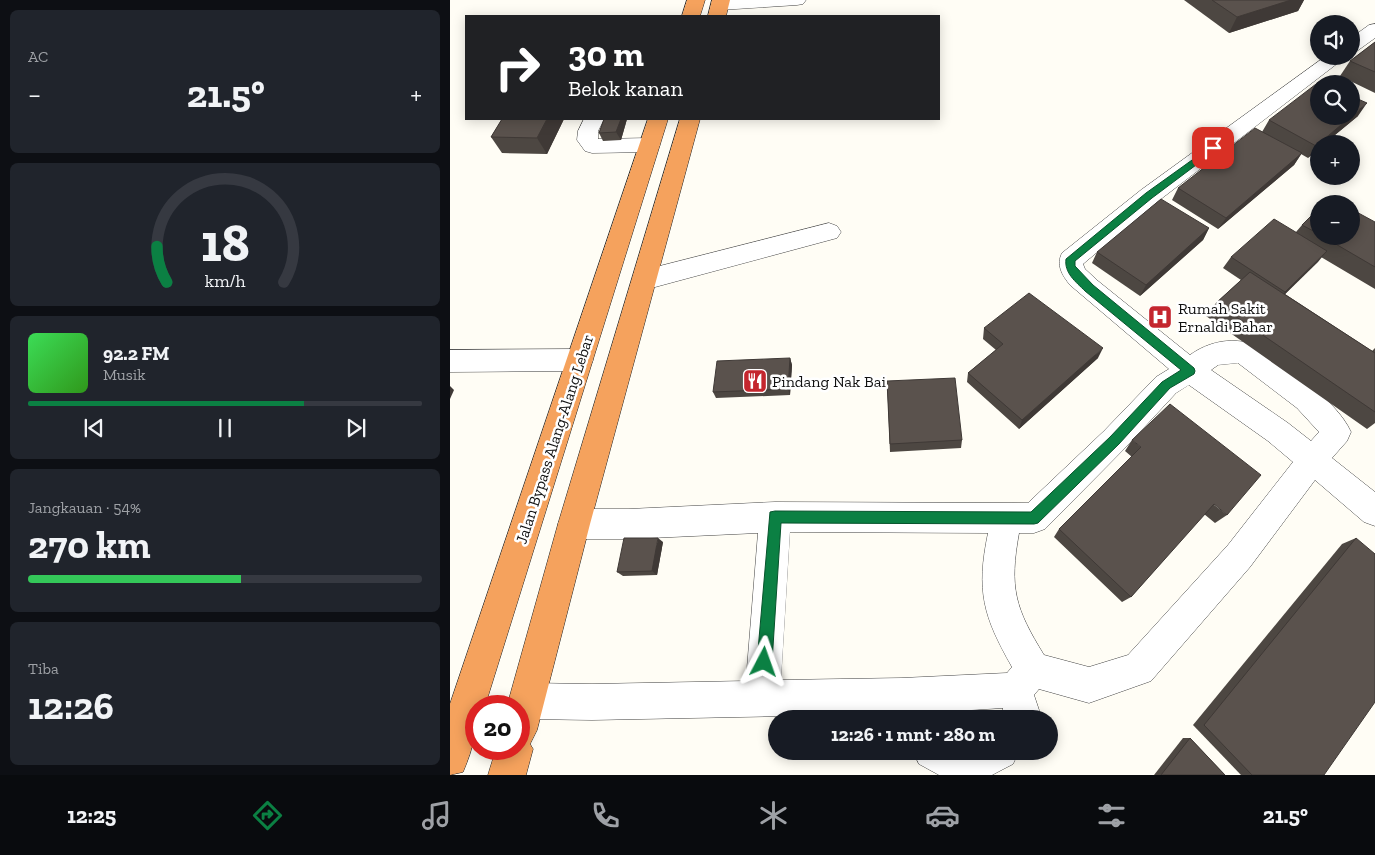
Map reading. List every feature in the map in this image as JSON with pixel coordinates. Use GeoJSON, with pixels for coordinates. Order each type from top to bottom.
{"type":"FeatureCollection","features":[{"type":"Feature","properties":{"kind":"highway"},"geometry":{"type":"LineString","coordinates":[[690,15],[696,0]]}},
{"type":"Feature","properties":{"kind":"highway"},"geometry":{"type":"LineString","coordinates":[[528,695],[574,524],[690,120]]}},
{"type":"Feature","properties":{"kind":"highway","name":"Jalan Bypass Alang-Alang Lebar"},"geometry":{"type":"LineString","coordinates":[[450,759],[653,132]]}},
{"type":"Feature","properties":{"kind":"highway"},"geometry":{"type":"LineString","coordinates":[[507,775],[511,760]]}},
{"type":"Feature","properties":{"kind":"lane"},"geometry":{"type":"LineString","coordinates":[[719,7],[797,0]]}},
{"type":"Feature","properties":{"kind":"lane"},"geometry":{"type":"LineString","coordinates":[[1360,40],[1375,29]]}},
{"type":"Feature","properties":{"kind":"lane"},"geometry":{"type":"LineString","coordinates":[[1326,65],[1149,196],[1071,259],[1070,266],[1074,274],[1089,288],[1190,371],[1278,432],[1375,511]]}},
{"type":"Feature","properties":{"kind":"lane"},"geometry":{"type":"LineString","coordinates":[[594,120],[588,131],[587,140],[592,146],[653,132]]}},
{"type":"Feature","properties":{"kind":"lane"},"geometry":{"type":"LineString","coordinates":[[644,280],[830,232]]}},
{"type":"Feature","properties":{"kind":"lane"},"geometry":{"type":"LineString","coordinates":[[530,714],[592,702],[762,699],[905,707],[1088,685],[1138,669],[1239,556],[1312,460],[1337,432],[1307,399],[1243,352],[1212,354],[1190,371],[1166,385],[1114,440],[1034,518],[775,517],[629,524],[574,524]]}},
{"type":"Feature","properties":{"kind":"lane"},"geometry":{"type":"LineString","coordinates":[[450,361],[580,360]]}},
{"type":"Feature","properties":{"kind":"lane"},"geometry":{"type":"LineString","coordinates":[[762,699],[775,517]]}},
{"type":"Feature","properties":{"kind":"lane"},"geometry":{"type":"LineString","coordinates":[[1006,518],[999,569],[999,599],[1014,636],[1023,693]]}},
{"type":"Feature","properties":{"kind":"lane"},"geometry":{"type":"LineString","coordinates":[[954,764],[973,760]]}},
{"type":"Feature","properties":{"kind":"building"},"geometry":{"type":"Polygon","coordinates":[[[1212,0],[1291,0],[1237,17],[1212,0]]]}},
{"type":"Feature","properties":{"kind":"building"},"geometry":{"type":"Polygon","coordinates":[[[1375,42],[1375,72],[1359,65],[1360,53],[1375,42]]]}},
{"type":"Feature","properties":{"kind":"building"},"geometry":{"type":"Polygon","coordinates":[[[1310,89],[1310,125],[1341,125],[1329,135],[1310,135],[1310,143],[1269,120],[1310,89]]]}},
{"type":"Feature","properties":{"kind":"building"},"geometry":{"type":"Polygon","coordinates":[[[1360,100],[1367,103],[1360,109],[1360,100]]]}},
{"type":"Feature","properties":{"kind":"building"},"geometry":{"type":"Polygon","coordinates":[[[501,120],[546,120],[537,138],[491,137],[501,120]]]}},
{"type":"Feature","properties":{"kind":"building"},"geometry":{"type":"Polygon","coordinates":[[[604,120],[621,120],[616,132],[599,133],[604,120]]]}},
{"type":"Feature","properties":{"kind":"building"},"geometry":{"type":"Polygon","coordinates":[[[1255,128],[1302,153],[1226,218],[1178,188],[1255,128]]]}},
{"type":"Feature","properties":{"kind":"building"},"geometry":{"type":"Polygon","coordinates":[[[1161,199],[1209,228],[1146,285],[1097,252],[1161,199]]]}},
{"type":"Feature","properties":{"kind":"building"},"geometry":{"type":"Polygon","coordinates":[[[1360,214],[1375,222],[1375,267],[1337,245],[1360,245],[1360,214]]]}},
{"type":"Feature","properties":{"kind":"building"},"geometry":{"type":"Polygon","coordinates":[[[1310,217],[1310,229],[1302,225],[1310,217]]]}},
{"type":"Feature","properties":{"kind":"building"},"geometry":{"type":"Polygon","coordinates":[[[1274,219],[1310,241],[1310,245],[1317,245],[1327,251],[1285,292],[1231,257],[1274,219]]]}},
{"type":"Feature","properties":{"kind":"building"},"geometry":{"type":"Polygon","coordinates":[[[1250,272],[1375,353],[1375,412],[1216,303],[1250,272]]]}},
{"type":"Feature","properties":{"kind":"building"},"geometry":{"type":"Polygon","coordinates":[[[1029,293],[1103,348],[1022,420],[968,373],[1003,344],[984,328],[1029,293]]]}},
{"type":"Feature","properties":{"kind":"building","name":"Pindang Nak Bai"},"geometry":{"type":"Polygon","coordinates":[[[790,358],[788,389],[713,392],[717,361],[790,358]]]}},
{"type":"Feature","properties":{"kind":"building"},"geometry":{"type":"Polygon","coordinates":[[[955,378],[962,440],[890,444],[887,381],[955,378]]]}},
{"type":"Feature","properties":{"kind":"building"},"geometry":{"type":"Polygon","coordinates":[[[1170,404],[1261,475],[1227,515],[1214,504],[1131,597],[1059,529],[1141,447],[1132,440],[1170,404]]]}},
{"type":"Feature","properties":{"kind":"building"},"geometry":{"type":"Polygon","coordinates":[[[624,538],[658,538],[652,571],[617,572],[624,538]]]}},
{"type":"Feature","properties":{"kind":"building"},"geometry":{"type":"Polygon","coordinates":[[[1356,538],[1375,554],[1375,702],[1324,775],[1252,775],[1204,725],[1356,538]]]}},
{"type":"Feature","properties":{"kind":"building"},"geometry":{"type":"Polygon","coordinates":[[[1190,738],[1225,775],[1161,775],[1190,738]]]}},
{"type":"Feature","properties":{"kind":"place","name":"Rumah Sakit Ernaldi Bahar"},"geometry":{"type":"Point","coordinates":[1160,317]}},
{"type":"Feature","properties":{"kind":"place","name":"Pindang Nak Bai"},"geometry":{"type":"Point","coordinates":[755,381]}},
{"type":"Feature","properties":{"kind":"route"},"geometry":{"type":"LineString","coordinates":[[764,662],[775,517],[1034,518],[1114,440],[1166,385],[1190,371],[1089,288],[1074,274],[1070,266],[1071,259],[1149,196],[1213,148]]}}]}
